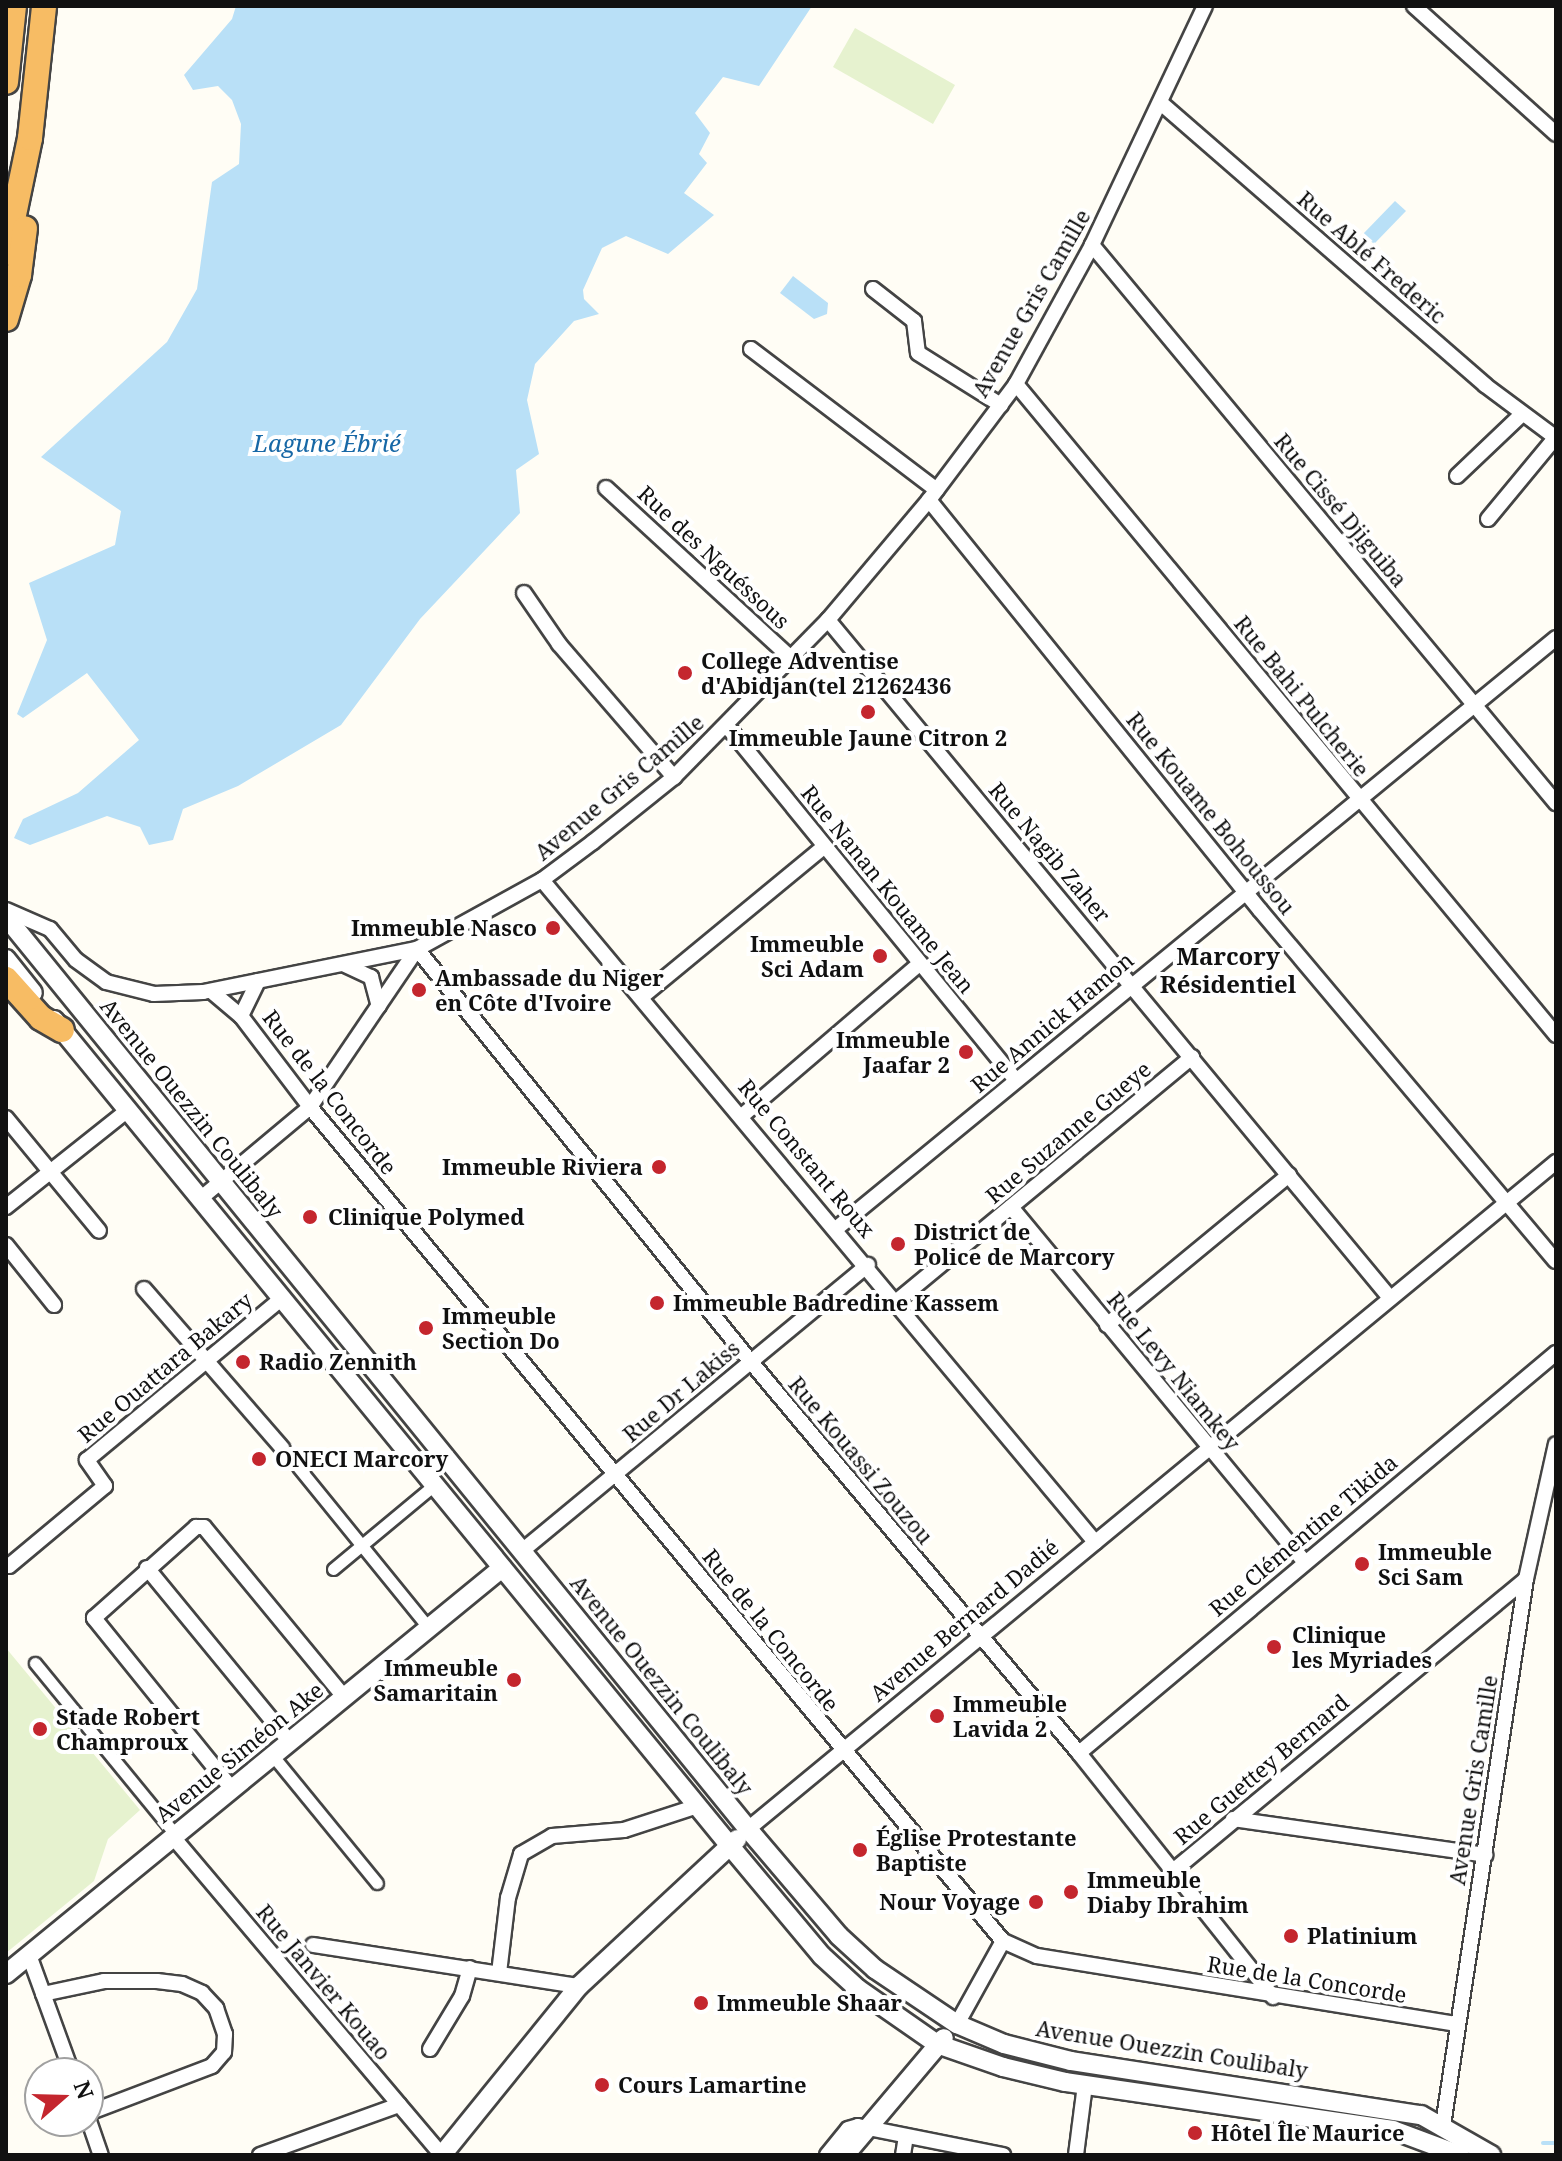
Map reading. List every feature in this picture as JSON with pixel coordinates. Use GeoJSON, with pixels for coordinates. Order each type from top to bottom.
{"type":"FeatureCollection","features":[{"type":"Feature","properties":{"kind":"highway"},"geometry":{"type":"LineString","coordinates":[[6,82],[14,6]]}},
{"type":"Feature","properties":{"kind":"highway"},"geometry":{"type":"LineString","coordinates":[[6,319],[19,275],[44,6]]}},
{"type":"Feature","properties":{"kind":"highway"},"geometry":{"type":"LineString","coordinates":[[6,253],[30,138]]}},
{"type":"Feature","properties":{"kind":"highway"},"geometry":{"type":"LineString","coordinates":[[6,979],[41,1018],[62,1030]]}},
{"type":"Feature","properties":{"kind":"street","name":"Avenue Gris Camille"},"geometry":{"type":"LineString","coordinates":[[6,910],[50,929],[76,960],[106,982],[154,994],[211,991],[417,949],[542,880],[674,777],[727,726],[828,620],[933,495],[1016,384],[1092,245],[1162,104],[1205,6]]}},
{"type":"Feature","properties":{"kind":"street"},"geometry":{"type":"LineString","coordinates":[[1414,6],[1556,134]]}},
{"type":"Feature","properties":{"kind":"street","name":"Rue Ablé Frederic"},"geometry":{"type":"LineString","coordinates":[[1162,104],[1521,415],[1556,438]]}},
{"type":"Feature","properties":{"kind":"street","name":"Rue Cissé Djiguiba"},"geometry":{"type":"LineString","coordinates":[[1092,245],[1556,803]]}},
{"type":"Feature","properties":{"kind":"street"},"geometry":{"type":"LineString","coordinates":[[873,289],[914,321],[918,353],[1001,405]]}},
{"type":"Feature","properties":{"kind":"street","name":"Rue Kouame Bohoussou"},"geometry":{"type":"LineString","coordinates":[[751,349],[933,495],[1246,891],[1556,1261]]}},
{"type":"Feature","properties":{"kind":"street","name":"Rue Bahi Pulcherie"},"geometry":{"type":"LineString","coordinates":[[1016,384],[1356,798],[1556,1035]]}},
{"type":"Feature","properties":{"kind":"street"},"geometry":{"type":"LineString","coordinates":[[1457,476],[1521,415]]}},
{"type":"Feature","properties":{"kind":"street"},"geometry":{"type":"LineString","coordinates":[[1488,519],[1556,438]]}},
{"type":"Feature","properties":{"kind":"street","name":"Rue des Nguéssous"},"geometry":{"type":"LineString","coordinates":[[606,488],[791,658]]}},
{"type":"Feature","properties":{"kind":"street"},"geometry":{"type":"LineString","coordinates":[[524,593],[559,644],[674,777]]}},
{"type":"Feature","properties":{"kind":"street","name":"Rue Nagib Zaher"},"geometry":{"type":"LineString","coordinates":[[828,620],[1390,1298]]}},
{"type":"Feature","properties":{"kind":"street","name":"Rue Annick Hamon"},"geometry":{"type":"LineString","coordinates":[[837,1228],[1472,702],[1556,638]]}},
{"type":"Feature","properties":{"kind":"street","name":"Rue Nanan Kouame Jean"},"geometry":{"type":"LineString","coordinates":[[727,726],[1016,1080]]}},
{"type":"Feature","properties":{"kind":"street"},"geometry":{"type":"LineString","coordinates":[[643,996],[824,847]]}},
{"type":"Feature","properties":{"kind":"street","name":"Rue Constant Roux"},"geometry":{"type":"LineString","coordinates":[[542,880],[743,1115],[1095,1542]]}},
{"type":"Feature","properties":{"kind":"street","name":"Avenue Ouezzin Coulibaly"},"geometry":{"type":"LineString","coordinates":[[6,917],[748,1829],[839,1936],[887,1978],[957,2024],[1004,2044],[1071,2061],[1395,2109],[1443,2125],[1491,2155]]}},
{"type":"Feature","properties":{"kind":"street"},"geometry":{"type":"LineString","coordinates":[[200,1199],[310,1107],[417,949]]}},
{"type":"Feature","properties":{"kind":"street","name":"Rue Kouassi Zouzou"},"geometry":{"type":"LineString","coordinates":[[417,949],[751,1362],[1079,1753],[1273,1997]]}},
{"type":"Feature","properties":{"kind":"street"},"geometry":{"type":"LineString","coordinates":[[6,959],[730,1846],[822,1956],[858,1989],[937,2044],[1003,2067],[1085,2085],[1393,2130],[1460,2155]]}},
{"type":"Feature","properties":{"kind":"street"},"geometry":{"type":"LineString","coordinates":[[344,964],[371,977],[379,1006]]}},
{"type":"Feature","properties":{"kind":"street"},"geometry":{"type":"LineString","coordinates":[[743,1115],[919,964]]}},
{"type":"Feature","properties":{"kind":"street"},"geometry":{"type":"LineString","coordinates":[[241,1016],[258,981]]}},
{"type":"Feature","properties":{"kind":"street","name":"Rue de la Concorde"},"geometry":{"type":"LineString","coordinates":[[211,991],[241,1016],[310,1107],[842,1751],[1003,1941],[1037,1956],[1273,1997],[1456,2024]]}},
{"type":"Feature","properties":{"kind":"street","name":"Rue Suzanne Gueye"},"geometry":{"type":"LineString","coordinates":[[897,1301],[1192,1057]]}},
{"type":"Feature","properties":{"kind":"street"},"geometry":{"type":"LineString","coordinates":[[6,1207],[128,1110]]}},
{"type":"Feature","properties":{"kind":"street"},"geometry":{"type":"LineString","coordinates":[[6,1118],[99,1231]]}},
{"type":"Feature","properties":{"kind":"street","name":"Avenue Bernard Dadié"},"geometry":{"type":"LineString","coordinates":[[442,2155],[579,1986],[748,1829],[1556,1162]]}},
{"type":"Feature","properties":{"kind":"street"},"geometry":{"type":"LineString","coordinates":[[1107,1325],[1289,1175]]}},
{"type":"Feature","properties":{"kind":"street","name":"Rue Levy Niamkey"},"geometry":{"type":"LineString","coordinates":[[1011,1207],[1304,1561]]}},
{"type":"Feature","properties":{"kind":"street"},"geometry":{"type":"LineString","coordinates":[[6,1245],[54,1305]]}},
{"type":"Feature","properties":{"kind":"street","name":"Rue Dr Lakiss"},"geometry":{"type":"LineString","coordinates":[[522,1551],[868,1265]]}},
{"type":"Feature","properties":{"kind":"street"},"geometry":{"type":"LineString","coordinates":[[144,1289],[209,1360],[282,1448]]}},
{"type":"Feature","properties":{"kind":"street","name":"Rue Ouattara Bakary"},"geometry":{"type":"LineString","coordinates":[[9,1566],[105,1486],[87,1460],[282,1298]]}},
{"type":"Feature","properties":{"kind":"street","name":"Rue Clémentine Tikida"},"geometry":{"type":"LineString","coordinates":[[1079,1753],[1304,1561],[1556,1353]]}},
{"type":"Feature","properties":{"kind":"street","name":"Avenue Gris Camille"},"geometry":{"type":"LineString","coordinates":[[1443,2125],[1526,1579],[1556,1444]]}},
{"type":"Feature","properties":{"kind":"street"},"geometry":{"type":"LineString","coordinates":[[298,1467],[429,1628]]}},
{"type":"Feature","properties":{"kind":"street"},"geometry":{"type":"LineString","coordinates":[[333,1569],[434,1485]]}},
{"type":"Feature","properties":{"kind":"street"},"geometry":{"type":"LineString","coordinates":[[232,1789],[94,1618],[196,1527],[204,1527],[344,1697]]}},
{"type":"Feature","properties":{"kind":"street"},"geometry":{"type":"LineString","coordinates":[[147,1568],[290,1742]]}},
{"type":"Feature","properties":{"kind":"street","name":"Avenue Siméon Ake"},"geometry":{"type":"LineString","coordinates":[[6,1974],[502,1568]]}},
{"type":"Feature","properties":{"kind":"street","name":"Rue Guettey Bernard"},"geometry":{"type":"LineString","coordinates":[[1173,1871],[1526,1579]]}},
{"type":"Feature","properties":{"kind":"street"},"geometry":{"type":"LineString","coordinates":[[35,1663],[174,1836]]}},
{"type":"Feature","properties":{"kind":"street"},"geometry":{"type":"LineString","coordinates":[[273,1756],[377,1883]]}},
{"type":"Feature","properties":{"kind":"street"},"geometry":{"type":"LineString","coordinates":[[499,1973],[508,1898],[521,1854],[552,1836],[624,1830],[698,1806]]}},
{"type":"Feature","properties":{"kind":"street"},"geometry":{"type":"LineString","coordinates":[[1233,1819],[1485,1855]]}},
{"type":"Feature","properties":{"kind":"street","name":"Rue Janvier Kouao"},"geometry":{"type":"LineString","coordinates":[[174,1836],[442,2155]]}},
{"type":"Feature","properties":{"kind":"street"},"geometry":{"type":"LineString","coordinates":[[845,2155],[957,2024],[1003,1941]]}},
{"type":"Feature","properties":{"kind":"street"},"geometry":{"type":"LineString","coordinates":[[313,1945],[579,1986]]}},
{"type":"Feature","properties":{"kind":"street"},"geometry":{"type":"LineString","coordinates":[[29,1955],[66,2057]]}},
{"type":"Feature","properties":{"kind":"street"},"geometry":{"type":"LineString","coordinates":[[430,2049],[462,1996],[470,1968]]}},
{"type":"Feature","properties":{"kind":"street"},"geometry":{"type":"LineString","coordinates":[[43,1994],[104,1981],[182,1984],[202,1993],[216,2008],[225,2034],[224,2052],[212,2066],[104,2110]]}},
{"type":"Feature","properties":{"kind":"street"},"geometry":{"type":"LineString","coordinates":[[1076,2155],[1085,2085]]}},
{"type":"Feature","properties":{"kind":"street"},"geometry":{"type":"LineString","coordinates":[[260,2155],[399,2105]]}},
{"type":"Feature","properties":{"kind":"street"},"geometry":{"type":"LineString","coordinates":[[827,2155],[848,2129],[868,2127],[970,2151],[1003,2155]]}},
{"type":"Feature","properties":{"kind":"street"},"geometry":{"type":"LineString","coordinates":[[903,2155],[906,2137]]}},
{"type":"Feature","properties":{"kind":"green space"},"geometry":{"type":"Polygon","coordinates":[[[855,28],[955,85],[933,124],[833,67],[855,28]]]}},
{"type":"Feature","properties":{"kind":"green space","name":"Stade Robert Champroux"},"geometry":{"type":"Polygon","coordinates":[[[6,1648],[140,1810],[108,1839],[94,1881],[6,1953],[6,1648]]]}},
{"type":"Feature","properties":{"kind":"water","name":"Lagune Ébrié"},"geometry":{"type":"Polygon","coordinates":[[[236,6],[812,6],[759,86],[723,77],[695,113],[710,133],[699,154],[707,163],[684,193],[714,215],[668,254],[626,236],[602,248],[583,290],[584,299],[599,314],[574,321],[535,364],[527,400],[539,454],[516,470],[520,513],[420,619],[341,725],[238,786],[183,809],[173,840],[149,845],[140,827],[107,816],[30,845],[14,838],[23,819],[78,793],[139,740],[87,673],[23,718],[17,714],[47,640],[29,583],[115,545],[121,511],[41,457],[167,342],[197,289],[212,182],[239,164],[241,124],[232,100],[218,86],[193,90],[184,75],[232,19],[236,6]]]}},
{"type":"Feature","properties":{"kind":"water"},"geometry":{"type":"Polygon","coordinates":[[[1395,201],[1406,211],[1374,244],[1363,234],[1395,201]]]}},
{"type":"Feature","properties":{"kind":"water"},"geometry":{"type":"Polygon","coordinates":[[[793,276],[828,303],[827,314],[814,319],[780,293],[793,276]]]}},
{"type":"Feature","properties":{"kind":"waterway"},"geometry":{"type":"LineString","coordinates":[[1543,2143],[1556,2143]]}},
{"type":"Feature","properties":{"kind":"place","name":"College Adventise d'Abidjan(tel 21262436"},"geometry":{"type":"Point","coordinates":[685,673]}},
{"type":"Feature","properties":{"kind":"place","name":"Immeuble Jaune Citron 2"},"geometry":{"type":"Point","coordinates":[868,712]}},
{"type":"Feature","properties":{"kind":"place","name":"Immeuble Nasco"},"geometry":{"type":"Point","coordinates":[553,928]}},
{"type":"Feature","properties":{"kind":"place","name":"Immeuble Sci Adam"},"geometry":{"type":"Point","coordinates":[880,956]}},
{"type":"Feature","properties":{"kind":"place","name":"Ambassade du Niger en Côte d'Ivoire"},"geometry":{"type":"Point","coordinates":[419,990]}},
{"type":"Feature","properties":{"kind":"place","name":"Immeuble Jaafar 2"},"geometry":{"type":"Point","coordinates":[966,1052]}},
{"type":"Feature","properties":{"kind":"place","name":"Immeuble Riviera"},"geometry":{"type":"Point","coordinates":[659,1167]}},
{"type":"Feature","properties":{"kind":"place","name":"Clinique Polymed"},"geometry":{"type":"Point","coordinates":[310,1217]}},
{"type":"Feature","properties":{"kind":"place","name":"District de Police de Marcory"},"geometry":{"type":"Point","coordinates":[898,1244]}},
{"type":"Feature","properties":{"kind":"place","name":"Immeuble Badredine Kassem"},"geometry":{"type":"Point","coordinates":[657,1303]}},
{"type":"Feature","properties":{"kind":"place","name":"Immeuble Section Do"},"geometry":{"type":"Point","coordinates":[426,1328]}},
{"type":"Feature","properties":{"kind":"place","name":"Radio Zennith"},"geometry":{"type":"Point","coordinates":[243,1362]}},
{"type":"Feature","properties":{"kind":"place","name":"ONECI Marcory"},"geometry":{"type":"Point","coordinates":[259,1459]}},
{"type":"Feature","properties":{"kind":"place","name":"Immeuble Sci Sam"},"geometry":{"type":"Point","coordinates":[1362,1564]}},
{"type":"Feature","properties":{"kind":"place","name":"Clinique les Myriades"},"geometry":{"type":"Point","coordinates":[1274,1647]}},
{"type":"Feature","properties":{"kind":"place","name":"Immeuble Samaritain"},"geometry":{"type":"Point","coordinates":[514,1680]}},
{"type":"Feature","properties":{"kind":"place","name":"Immeuble Lavida 2"},"geometry":{"type":"Point","coordinates":[937,1716]}},
{"type":"Feature","properties":{"kind":"place","name":"Stade Robert Champroux"},"geometry":{"type":"Point","coordinates":[40,1729]}},
{"type":"Feature","properties":{"kind":"place","name":"Église Protestante Baptiste"},"geometry":{"type":"Point","coordinates":[860,1850]}},
{"type":"Feature","properties":{"kind":"place","name":"Immeuble Diaby Ibrahim"},"geometry":{"type":"Point","coordinates":[1071,1892]}},
{"type":"Feature","properties":{"kind":"place","name":"Nour Voyage"},"geometry":{"type":"Point","coordinates":[1036,1902]}},
{"type":"Feature","properties":{"kind":"place","name":"Platinium"},"geometry":{"type":"Point","coordinates":[1291,1936]}},
{"type":"Feature","properties":{"kind":"place","name":"Immeuble Shaar"},"geometry":{"type":"Point","coordinates":[701,2003]}},
{"type":"Feature","properties":{"kind":"place","name":"Cours Lamartine"},"geometry":{"type":"Point","coordinates":[602,2085]}},
{"type":"Feature","properties":{"kind":"place","name":"Hôtel Île Maurice"},"geometry":{"type":"Point","coordinates":[1195,2133]}},
{"type":"Feature","properties":{"kind":"district","name":"Marcory Résidentiel"},"geometry":{"type":"Point","coordinates":[1228,970]}}]}
